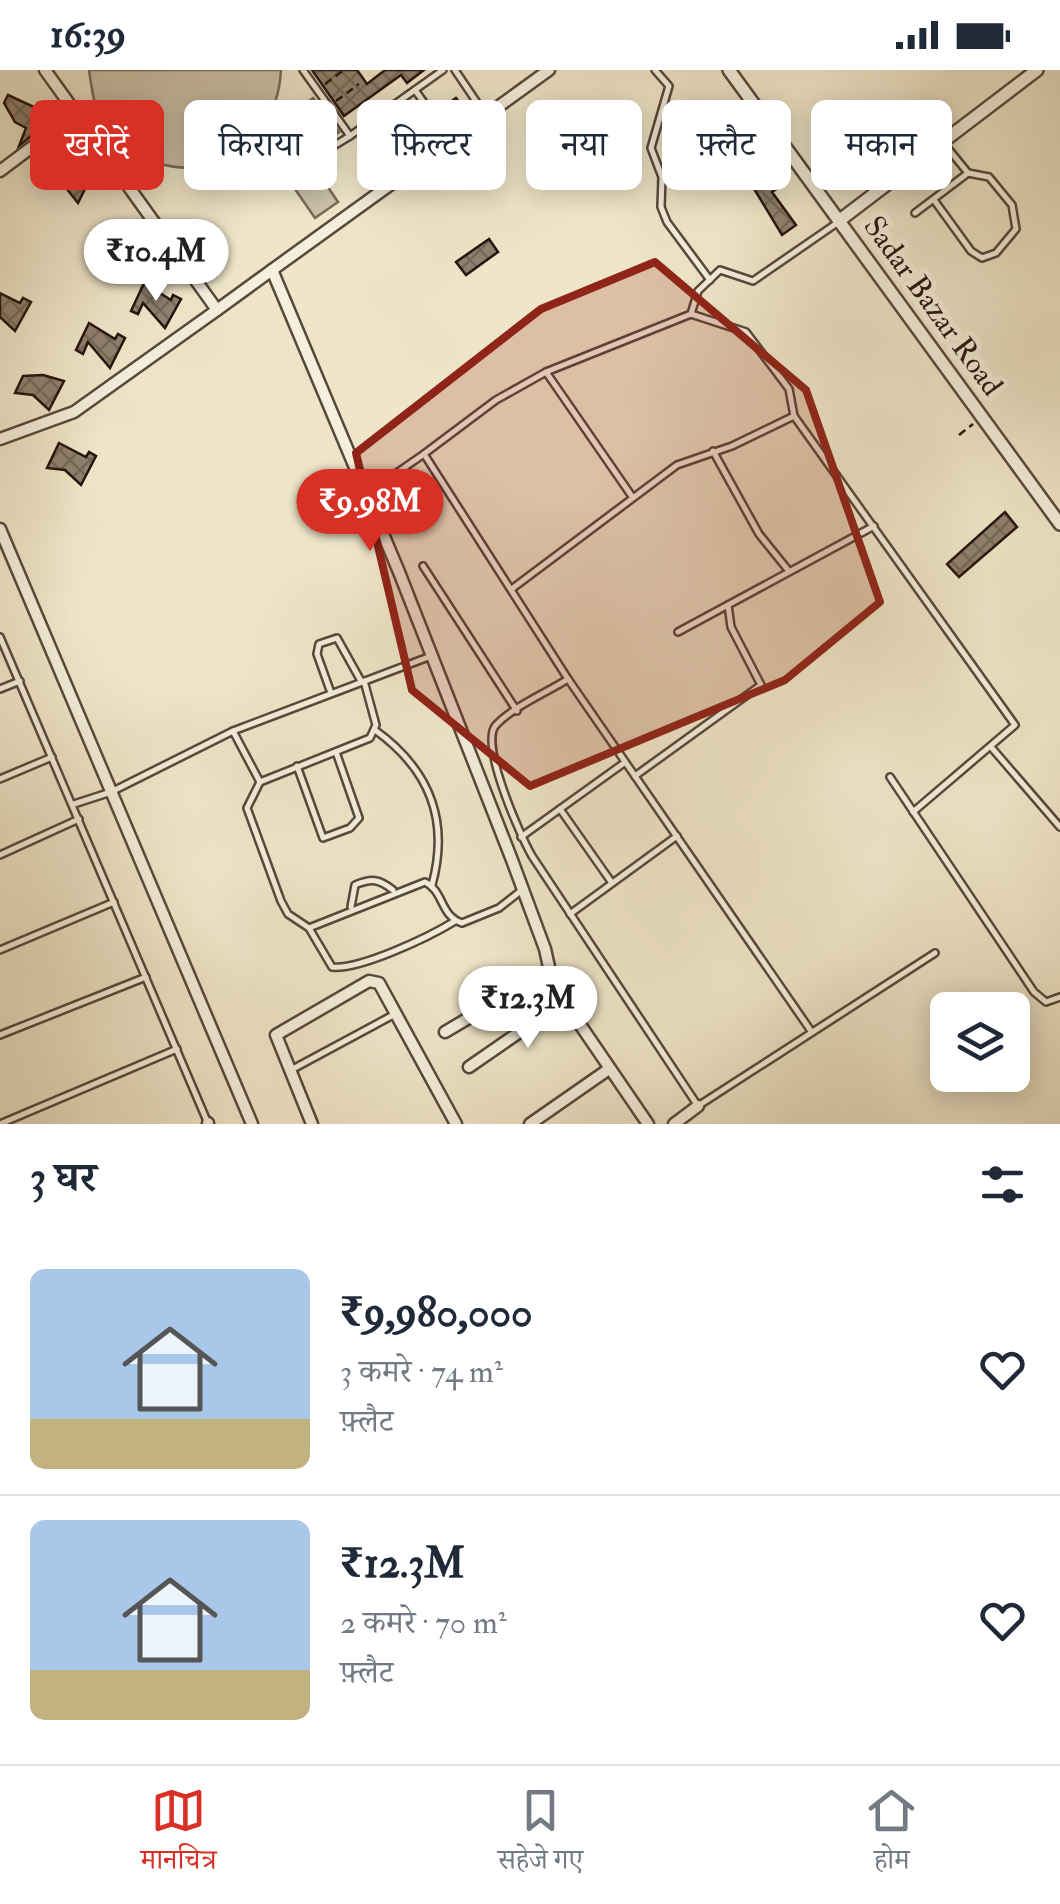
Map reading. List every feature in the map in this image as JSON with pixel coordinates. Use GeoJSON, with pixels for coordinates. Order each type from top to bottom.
{"type":"FeatureCollection","features":[{"type":"Feature","properties":{"kind":"street"},"geometry":{"type":"LineString","coordinates":[[45,70],[66,100]]}},
{"type":"Feature","properties":{"kind":"street"},"geometry":{"type":"LineString","coordinates":[[506,101],[549,70]]}},
{"type":"Feature","properties":{"kind":"street","name":"Sadar Bazar Road"},"geometry":{"type":"LineString","coordinates":[[729,70],[1060,524]]}},
{"type":"Feature","properties":{"kind":"street"},"geometry":{"type":"LineString","coordinates":[[952,132],[1038,70]]}},
{"type":"Feature","properties":{"kind":"street"},"geometry":{"type":"LineString","coordinates":[[0,171],[30,148]]}},
{"type":"Feature","properties":{"kind":"street"},"geometry":{"type":"LineString","coordinates":[[131,190],[217,310]]}},
{"type":"Feature","properties":{"kind":"street"},"geometry":{"type":"LineString","coordinates":[[0,439],[74,412],[382,190]]}},
{"type":"Feature","properties":{"kind":"street"},"geometry":{"type":"LineString","coordinates":[[840,220],[878,190]]}},
{"type":"Feature","properties":{"kind":"street"},"geometry":{"type":"LineString","coordinates":[[272,270],[431,656],[546,949],[548,971],[563,1002],[648,1124]]}},
{"type":"Feature","properties":{"kind":"street"},"geometry":{"type":"LineString","coordinates":[[0,530],[252,1124]]}},
{"type":"Feature","properties":{"kind":"street"},"geometry":{"type":"LineString","coordinates":[[444,1032],[548,971]]}},
{"type":"Feature","properties":{"kind":"street"},"geometry":{"type":"LineString","coordinates":[[312,1124],[276,1035],[369,981],[379,983],[456,1124]]}},
{"type":"Feature","properties":{"kind":"street"},"geometry":{"type":"LineString","coordinates":[[470,1067],[563,1002]]}},
{"type":"Feature","properties":{"kind":"street"},"geometry":{"type":"LineString","coordinates":[[530,1124],[609,1069]]}},
{"type":"Feature","properties":{"kind":"street"},"geometry":{"type":"LineString","coordinates":[[674,1124],[698,1106]]}},
{"type":"Feature","properties":{"kind":"lane"},"geometry":{"type":"LineString","coordinates":[[302,70],[325,100]]}},
{"type":"Feature","properties":{"kind":"lane"},"geometry":{"type":"LineString","coordinates":[[402,100],[443,70]]}},
{"type":"Feature","properties":{"kind":"lane"},"geometry":{"type":"LineString","coordinates":[[456,70],[476,100]]}},
{"type":"Feature","properties":{"kind":"lane"},"geometry":{"type":"LineString","coordinates":[[655,70],[670,86],[651,148],[662,176],[661,207],[667,222],[710,280]]}},
{"type":"Feature","properties":{"kind":"lane"},"geometry":{"type":"LineString","coordinates":[[416,90],[423,100]]}},
{"type":"Feature","properties":{"kind":"lane"},"geometry":{"type":"LineString","coordinates":[[337,117],[350,136]]}},
{"type":"Feature","properties":{"kind":"lane"},"geometry":{"type":"LineString","coordinates":[[337,144],[357,131]]}},
{"type":"Feature","properties":{"kind":"lane"},"geometry":{"type":"LineString","coordinates":[[934,200],[971,252],[982,258],[996,252],[1016,229],[1018,220],[1012,205],[989,177],[968,173],[952,153]]}},
{"type":"Feature","properties":{"kind":"lane"},"geometry":{"type":"LineString","coordinates":[[916,213],[968,173]]}},
{"type":"Feature","properties":{"kind":"lane"},"geometry":{"type":"LineString","coordinates":[[690,314],[698,291],[720,270],[752,282],[840,220]]}},
{"type":"Feature","properties":{"kind":"lane"},"geometry":{"type":"LineString","coordinates":[[366,494],[496,400],[546,372],[690,314],[746,332],[789,389],[794,416],[1015,724],[913,812]]}},
{"type":"Feature","properties":{"kind":"lane"},"geometry":{"type":"LineString","coordinates":[[546,372],[631,496]]}},
{"type":"Feature","properties":{"kind":"lane"},"geometry":{"type":"LineString","coordinates":[[513,588],[631,496],[691,457],[794,416]]}},
{"type":"Feature","properties":{"kind":"lane"},"geometry":{"type":"LineString","coordinates":[[714,451],[759,534],[788,570]]}},
{"type":"Feature","properties":{"kind":"lane"},"geometry":{"type":"LineString","coordinates":[[424,454],[568,679],[811,1031]]}},
{"type":"Feature","properties":{"kind":"lane"},"geometry":{"type":"LineString","coordinates":[[678,632],[874,526]]}},
{"type":"Feature","properties":{"kind":"lane"},"geometry":{"type":"LineString","coordinates":[[423,566],[517,711]]}},
{"type":"Feature","properties":{"kind":"lane"},"geometry":{"type":"LineString","coordinates":[[635,776],[761,685],[731,627],[728,604]]}},
{"type":"Feature","properties":{"kind":"lane"},"geometry":{"type":"LineString","coordinates":[[0,637],[208,1124]]}},
{"type":"Feature","properties":{"kind":"lane"},"geometry":{"type":"LineString","coordinates":[[331,694],[318,654],[319,644],[327,638],[337,638],[362,681],[374,730],[416,765],[439,825],[440,856],[432,884]]}},
{"type":"Feature","properties":{"kind":"lane"},"geometry":{"type":"LineString","coordinates":[[73,804],[111,792],[232,730],[431,656]]}},
{"type":"Feature","properties":{"kind":"lane"},"geometry":{"type":"LineString","coordinates":[[568,679],[492,729],[490,744],[521,837],[698,1106],[934,952]]}},
{"type":"Feature","properties":{"kind":"lane"},"geometry":{"type":"LineString","coordinates":[[0,689],[21,680]]}},
{"type":"Feature","properties":{"kind":"lane"},"geometry":{"type":"LineString","coordinates":[[232,730],[260,782]]}},
{"type":"Feature","properties":{"kind":"lane"},"geometry":{"type":"LineString","coordinates":[[374,730],[370,738],[260,782],[247,808],[285,909],[308,928],[326,962],[337,968],[393,950],[454,921],[462,923],[486,914],[522,890]]}},
{"type":"Feature","properties":{"kind":"lane"},"geometry":{"type":"LineString","coordinates":[[991,747],[1060,827]]}},
{"type":"Feature","properties":{"kind":"lane"},"geometry":{"type":"LineString","coordinates":[[297,766],[323,838],[350,828],[360,818],[336,752]]}},
{"type":"Feature","properties":{"kind":"lane"},"geometry":{"type":"LineString","coordinates":[[0,779],[53,757]]}},
{"type":"Feature","properties":{"kind":"lane"},"geometry":{"type":"LineString","coordinates":[[521,837],[626,762]]}},
{"type":"Feature","properties":{"kind":"lane"},"geometry":{"type":"LineString","coordinates":[[890,777],[1034,992],[1046,1002],[1060,998]]}},
{"type":"Feature","properties":{"kind":"lane"},"geometry":{"type":"LineString","coordinates":[[560,809],[612,883]]}},
{"type":"Feature","properties":{"kind":"lane"},"geometry":{"type":"LineString","coordinates":[[0,855],[80,819]]}},
{"type":"Feature","properties":{"kind":"lane"},"geometry":{"type":"LineString","coordinates":[[570,914],[676,836]]}},
{"type":"Feature","properties":{"kind":"lane"},"geometry":{"type":"LineString","coordinates":[[351,908],[354,885],[378,879],[394,890]]}},
{"type":"Feature","properties":{"kind":"lane"},"geometry":{"type":"LineString","coordinates":[[308,928],[394,890],[425,882],[432,884],[454,921]]}},
{"type":"Feature","properties":{"kind":"lane"},"geometry":{"type":"LineString","coordinates":[[0,950],[114,902]]}},
{"type":"Feature","properties":{"kind":"lane"},"geometry":{"type":"LineString","coordinates":[[0,1035],[146,977]]}},
{"type":"Feature","properties":{"kind":"lane"},"geometry":{"type":"LineString","coordinates":[[288,1071],[394,1014]]}},
{"type":"Feature","properties":{"kind":"lane"},"geometry":{"type":"LineString","coordinates":[[0,1124],[177,1049]]}},
{"type":"Feature","properties":{"kind":"path"},"geometry":{"type":"LineString","coordinates":[[317,89],[344,70]]}},
{"type":"Feature","properties":{"kind":"path"},"geometry":{"type":"LineString","coordinates":[[337,100],[359,84]]}},
{"type":"Feature","properties":{"kind":"path"},"geometry":{"type":"LineString","coordinates":[[959,435],[982,417]]}},
{"type":"Feature","properties":{"kind":"highlighted area"},"geometry":{"type":"Polygon","coordinates":[[[655,262],[806,390],[880,602],[785,680],[530,786],[412,690],[356,453],[541,309],[655,262]]]}},
{"type":"Feature","properties":{"kind":"green space"},"geometry":{"type":"Polygon","coordinates":[[[89,70],[281,70],[276,100],[184,100],[184,167],[164,165],[164,100],[95,100],[89,70]]]}},
{"type":"Feature","properties":{"kind":"green space"},"geometry":{"type":"Polygon","coordinates":[[[296,190],[330,190],[338,202],[315,218],[296,190]]]}},
{"type":"Feature","properties":{"kind":"building"},"geometry":{"type":"Polygon","coordinates":[[[312,70],[357,70],[367,84],[385,70],[424,70],[407,83],[401,75],[366,100],[357,100],[357,107],[344,116],[337,100],[333,100],[312,70]]]}},
{"type":"Feature","properties":{"kind":"building"},"geometry":{"type":"Polygon","coordinates":[[[8,95],[30,105],[30,137],[19,146],[26,128],[15,122],[4,103],[8,95]]]}},
{"type":"Feature","properties":{"kind":"building"},"geometry":{"type":"Polygon","coordinates":[[[68,190],[84,190],[78,203],[68,190]]]}},
{"type":"Feature","properties":{"kind":"building"},"geometry":{"type":"Polygon","coordinates":[[[755,190],[775,190],[772,192],[796,225],[782,235],[755,190]]]}},
{"type":"Feature","properties":{"kind":"building"},"geometry":{"type":"Polygon","coordinates":[[[102,224],[130,237],[133,233],[140,237],[127,261],[100,247],[98,252],[91,249],[102,224]]]}},
{"type":"Feature","properties":{"kind":"building"},"geometry":{"type":"Polygon","coordinates":[[[489,239],[498,252],[466,275],[456,262],[489,239]]]}},
{"type":"Feature","properties":{"kind":"building"},"geometry":{"type":"Polygon","coordinates":[[[144,283],[171,300],[173,295],[181,299],[165,328],[143,303],[138,314],[131,311],[144,283]]]}},
{"type":"Feature","properties":{"kind":"building"},"geometry":{"type":"Polygon","coordinates":[[[0,293],[20,303],[23,298],[31,302],[15,331],[0,317],[0,293]]]}},
{"type":"Feature","properties":{"kind":"building"},"geometry":{"type":"Polygon","coordinates":[[[89,323],[115,339],[118,334],[125,338],[110,368],[88,342],[83,354],[76,350],[89,323]]]}},
{"type":"Feature","properties":{"kind":"building"},"geometry":{"type":"Polygon","coordinates":[[[43,375],[64,381],[49,410],[33,395],[15,393],[23,376],[43,375]]]}},
{"type":"Feature","properties":{"kind":"building"},"geometry":{"type":"Polygon","coordinates":[[[59,443],[86,457],[89,452],[96,456],[81,485],[65,470],[47,468],[59,443]]]}},
{"type":"Feature","properties":{"kind":"building"},"geometry":{"type":"Polygon","coordinates":[[[1005,512],[1017,527],[959,577],[947,564],[1005,512]]]}}]}
